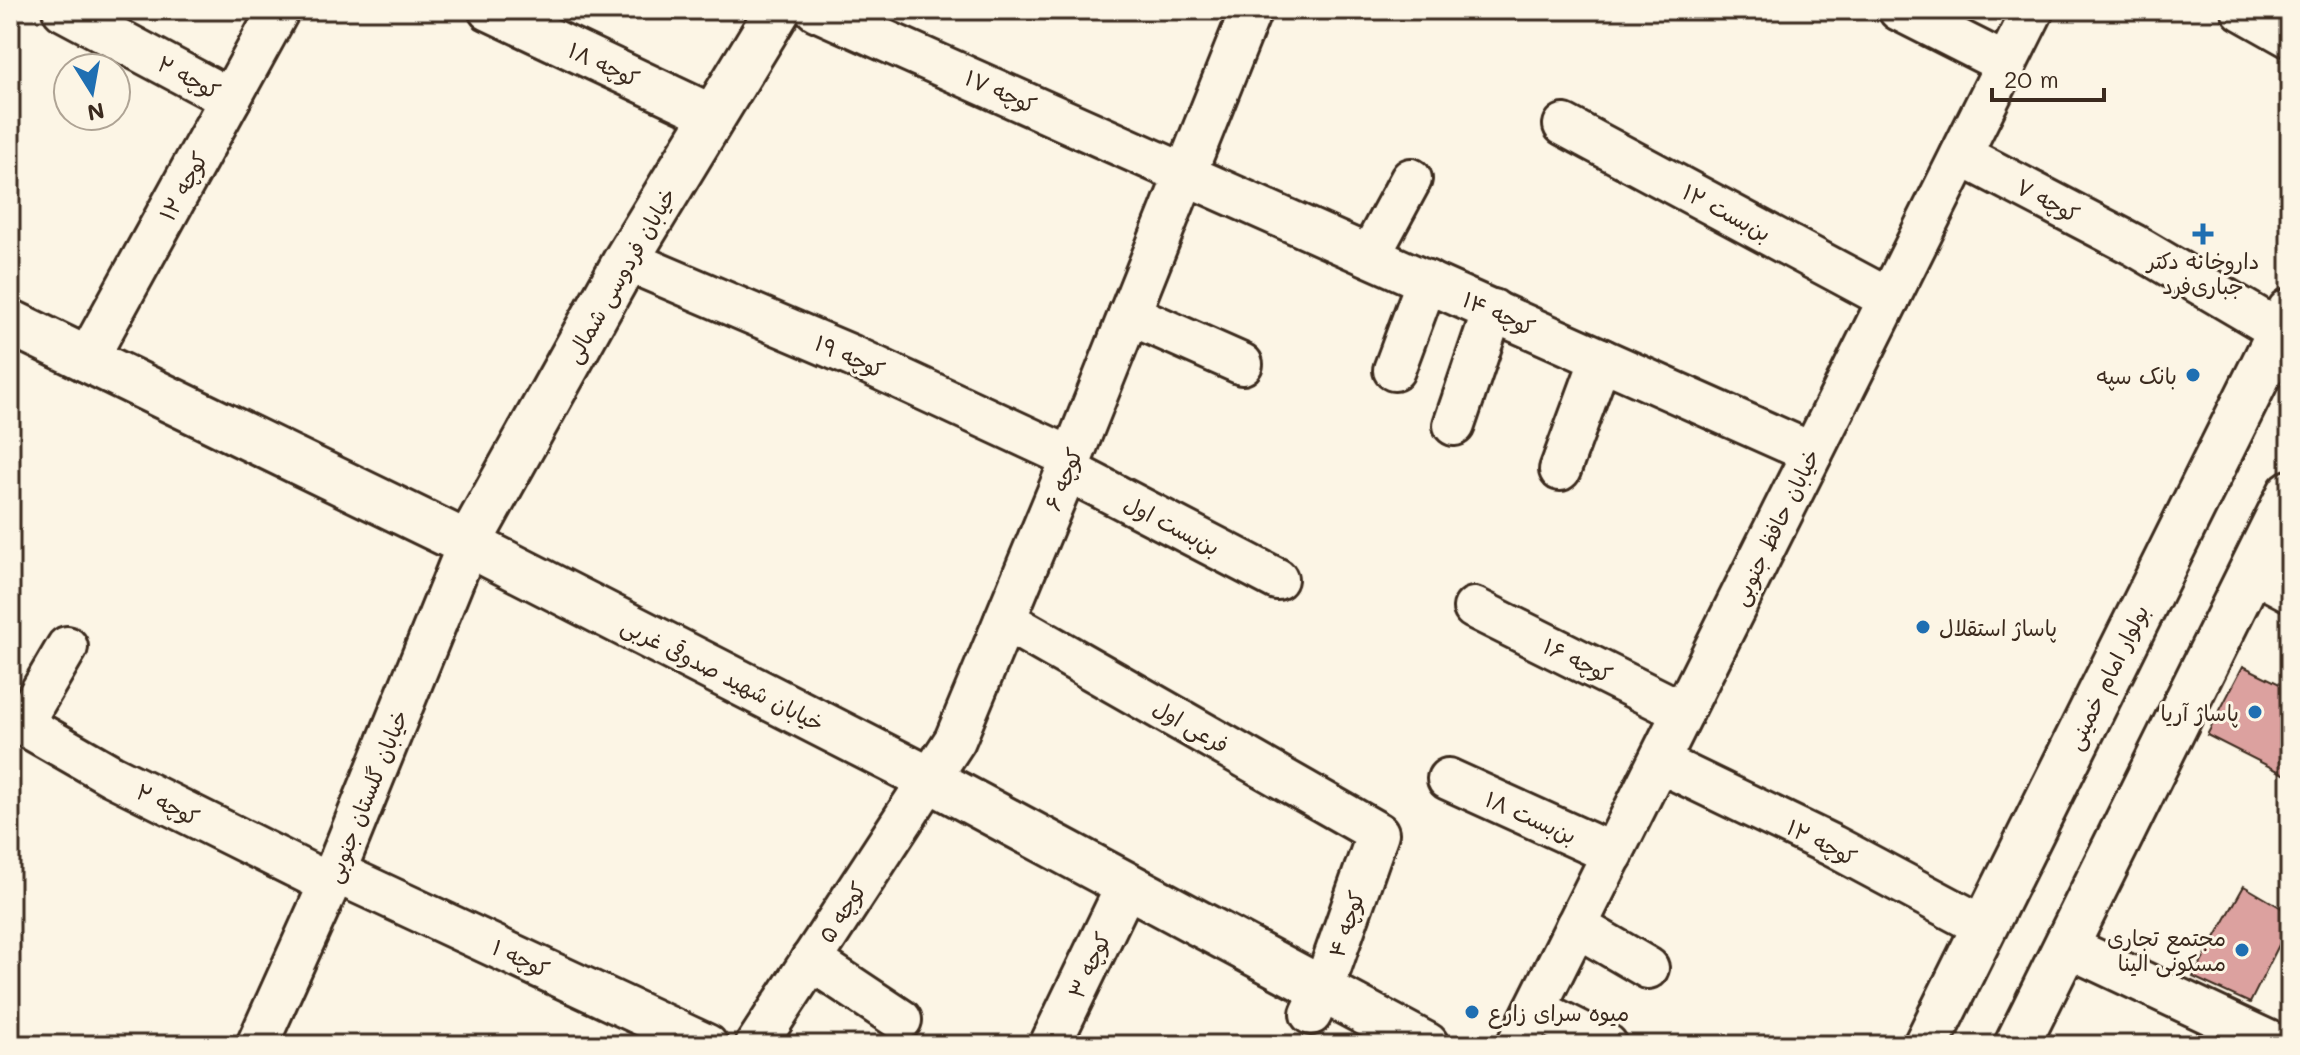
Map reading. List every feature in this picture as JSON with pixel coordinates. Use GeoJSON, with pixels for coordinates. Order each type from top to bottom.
{"type":"FeatureCollection","features":[{"type":"Feature","properties":{"kind":"street","name":"کوچه ۲"},"geometry":{"type":"LineString","coordinates":[[63,10],[230,99]]}},
{"type":"Feature","properties":{"kind":"street","name":"کوچه ۱۲"},"geometry":{"type":"LineString","coordinates":[[86,361],[279,10]]}},
{"type":"Feature","properties":{"kind":"street","name":"خیابان فردوسی شمالی"},"geometry":{"type":"LineString","coordinates":[[468,544],[626,260],[778,10]]}},
{"type":"Feature","properties":{"kind":"street","name":"کوچه ۱۷"},"geometry":{"type":"LineString","coordinates":[[816,10],[1186,173]]}},
{"type":"Feature","properties":{"kind":"street"},"geometry":{"type":"LineString","coordinates":[[1186,173],[1251,10]]}},
{"type":"Feature","properties":{"kind":"street"},"geometry":{"type":"LineString","coordinates":[[1899,10],[2006,64]]}},
{"type":"Feature","properties":{"kind":"street","name":"خیابان حافظ جنوبی"},"geometry":{"type":"LineString","coordinates":[[1517,1045],[2033,10]]}},
{"type":"Feature","properties":{"kind":"street"},"geometry":{"type":"LineString","coordinates":[[2242,10],[2290,37]]}},
{"type":"Feature","properties":{"kind":"street","name":"کوچه ۱۸"},"geometry":{"type":"LineString","coordinates":[[491,11],[714,116]]}},
{"type":"Feature","properties":{"kind":"street","name":"بن‌بست ۱۲"},"geometry":{"type":"LineString","coordinates":[[1564,125],[1889,299]]}},
{"type":"Feature","properties":{"kind":"street","name":"کوچه ۷"},"geometry":{"type":"LineString","coordinates":[[1961,155],[2285,321]]}},
{"type":"Feature","properties":{"kind":"street","name":"کوچه ۱۴"},"geometry":{"type":"LineString","coordinates":[[1186,173],[1812,453]]}},
{"type":"Feature","properties":{"kind":"street","name":"کوچه ۶"},"geometry":{"type":"LineString","coordinates":[[931,780],[955,740],[1186,173]]}},
{"type":"Feature","properties":{"kind":"street"},"geometry":{"type":"LineString","coordinates":[[1370,255],[1411,179]]}},
{"type":"Feature","properties":{"kind":"street","name":"کوچه ۱۹"},"geometry":{"type":"LineString","coordinates":[[626,260],[852,356],[1069,464]]}},
{"type":"Feature","properties":{"kind":"street"},"geometry":{"type":"LineString","coordinates":[[1394,370],[1427,281]]}},
{"type":"Feature","properties":{"kind":"street"},"geometry":{"type":"LineString","coordinates":[[1454,425],[1493,310]]}},
{"type":"Feature","properties":{"kind":"street"},"geometry":{"type":"LineString","coordinates":[[1129,314],[1242,364]]}},
{"type":"Feature","properties":{"kind":"street","name":"بولوار امام خمینی"},"geometry":{"type":"LineString","coordinates":[[1926,1045],[2285,321]]}},
{"type":"Feature","properties":{"kind":"street","name":"خیابان شهید صدوقی غربی"},"geometry":{"type":"LineString","coordinates":[[10,322],[468,544],[931,780],[1127,885],[1317,1001],[1426,1045]]}},
{"type":"Feature","properties":{"kind":"street"},"geometry":{"type":"LineString","coordinates":[[1560,470],[1601,359]]}},
{"type":"Feature","properties":{"kind":"street","name":"بن‌بست اول"},"geometry":{"type":"LineString","coordinates":[[1069,464],[1277,579]]}},
{"type":"Feature","properties":{"kind":"street"},"geometry":{"type":"LineString","coordinates":[[2017,1045],[2290,493]]}},
{"type":"Feature","properties":{"kind":"street","name":"خیابان گلستان جنوبی"},"geometry":{"type":"LineString","coordinates":[[264,1042],[468,544]]}},
{"type":"Feature","properties":{"kind":"street"},"geometry":{"type":"LineString","coordinates":[[2252,571],[2290,591]]}},
{"type":"Feature","properties":{"kind":"street","name":"کوچه ۱۶"},"geometry":{"type":"LineString","coordinates":[[1474,608],[1683,712]]}},
{"type":"Feature","properties":{"kind":"street","name":"فرعی اول"},"geometry":{"type":"LineString","coordinates":[[1005,620],[1378,833]]}},
{"type":"Feature","properties":{"kind":"street"},"geometry":{"type":"LineString","coordinates":[[16,721],[67,647]]}},
{"type":"Feature","properties":{"kind":"street","name":"کوچه ۲"},"geometry":{"type":"LineString","coordinates":[[16,721],[111,775],[332,878]]}},
{"type":"Feature","properties":{"kind":"street","name":"کوچه ۱۲"},"geometry":{"type":"LineString","coordinates":[[1659,762],[1833,846],[1983,926]]}},
{"type":"Feature","properties":{"kind":"street","name":"بن‌بست ۱۸"},"geometry":{"type":"LineString","coordinates":[[1448,779],[1613,854]]}},
{"type":"Feature","properties":{"kind":"street","name":"کوچه ۵"},"geometry":{"type":"LineString","coordinates":[[756,1045],[914,800],[931,780]]}},
{"type":"Feature","properties":{"kind":"street","name":"کوچه ۴"},"geometry":{"type":"LineString","coordinates":[[1317,1001],[1378,833]]}},
{"type":"Feature","properties":{"kind":"street","name":"کوچه ۱"},"geometry":{"type":"LineString","coordinates":[[332,878],[707,1045]]}},
{"type":"Feature","properties":{"kind":"street","name":"کوچه ۳"},"geometry":{"type":"LineString","coordinates":[[1064,1040],[1127,885]]}},
{"type":"Feature","properties":{"kind":"street"},"geometry":{"type":"LineString","coordinates":[[1576,926],[1648,968]]}},
{"type":"Feature","properties":{"kind":"street"},"geometry":{"type":"LineString","coordinates":[[2066,946],[2277,1045]]}},
{"type":"Feature","properties":{"kind":"street"},"geometry":{"type":"LineString","coordinates":[[811,960],[901,1020]]}},
{"type":"Feature","properties":{"kind":"street"},"geometry":{"type":"LineString","coordinates":[[1535,1009],[1607,1045]]}},
{"type":"Feature","properties":{"kind":"building","name":"پاساژ آریا"},"geometry":{"type":"Polygon","coordinates":[[[2243,666],[2290,689],[2290,777],[2207,735],[2243,666]]]}},
{"type":"Feature","properties":{"kind":"building","name":"مجتمع تجاری مسکونی الینا"},"geometry":{"type":"Polygon","coordinates":[[[2244,886],[2290,913],[2290,923],[2250,1003],[2193,977],[2244,886]]]}},
{"type":"Feature","properties":{"kind":"place","name":"داروخانه دکتر جباری‌فرد"},"geometry":{"type":"Point","coordinates":[2203,234]}},
{"type":"Feature","properties":{"kind":"place","name":"بانک سپه"},"geometry":{"type":"Point","coordinates":[2193,375]}},
{"type":"Feature","properties":{"kind":"place","name":"پاساژ استقلال"},"geometry":{"type":"Point","coordinates":[1923,627]}},
{"type":"Feature","properties":{"kind":"place","name":"پاساژ آریا"},"geometry":{"type":"Point","coordinates":[2255,712]}},
{"type":"Feature","properties":{"kind":"place","name":"مجتمع تجاری مسکونی الینا"},"geometry":{"type":"Point","coordinates":[2242,950]}},
{"type":"Feature","properties":{"kind":"place","name":"میوه سرای زارع"},"geometry":{"type":"Point","coordinates":[1472,1012]}}]}
